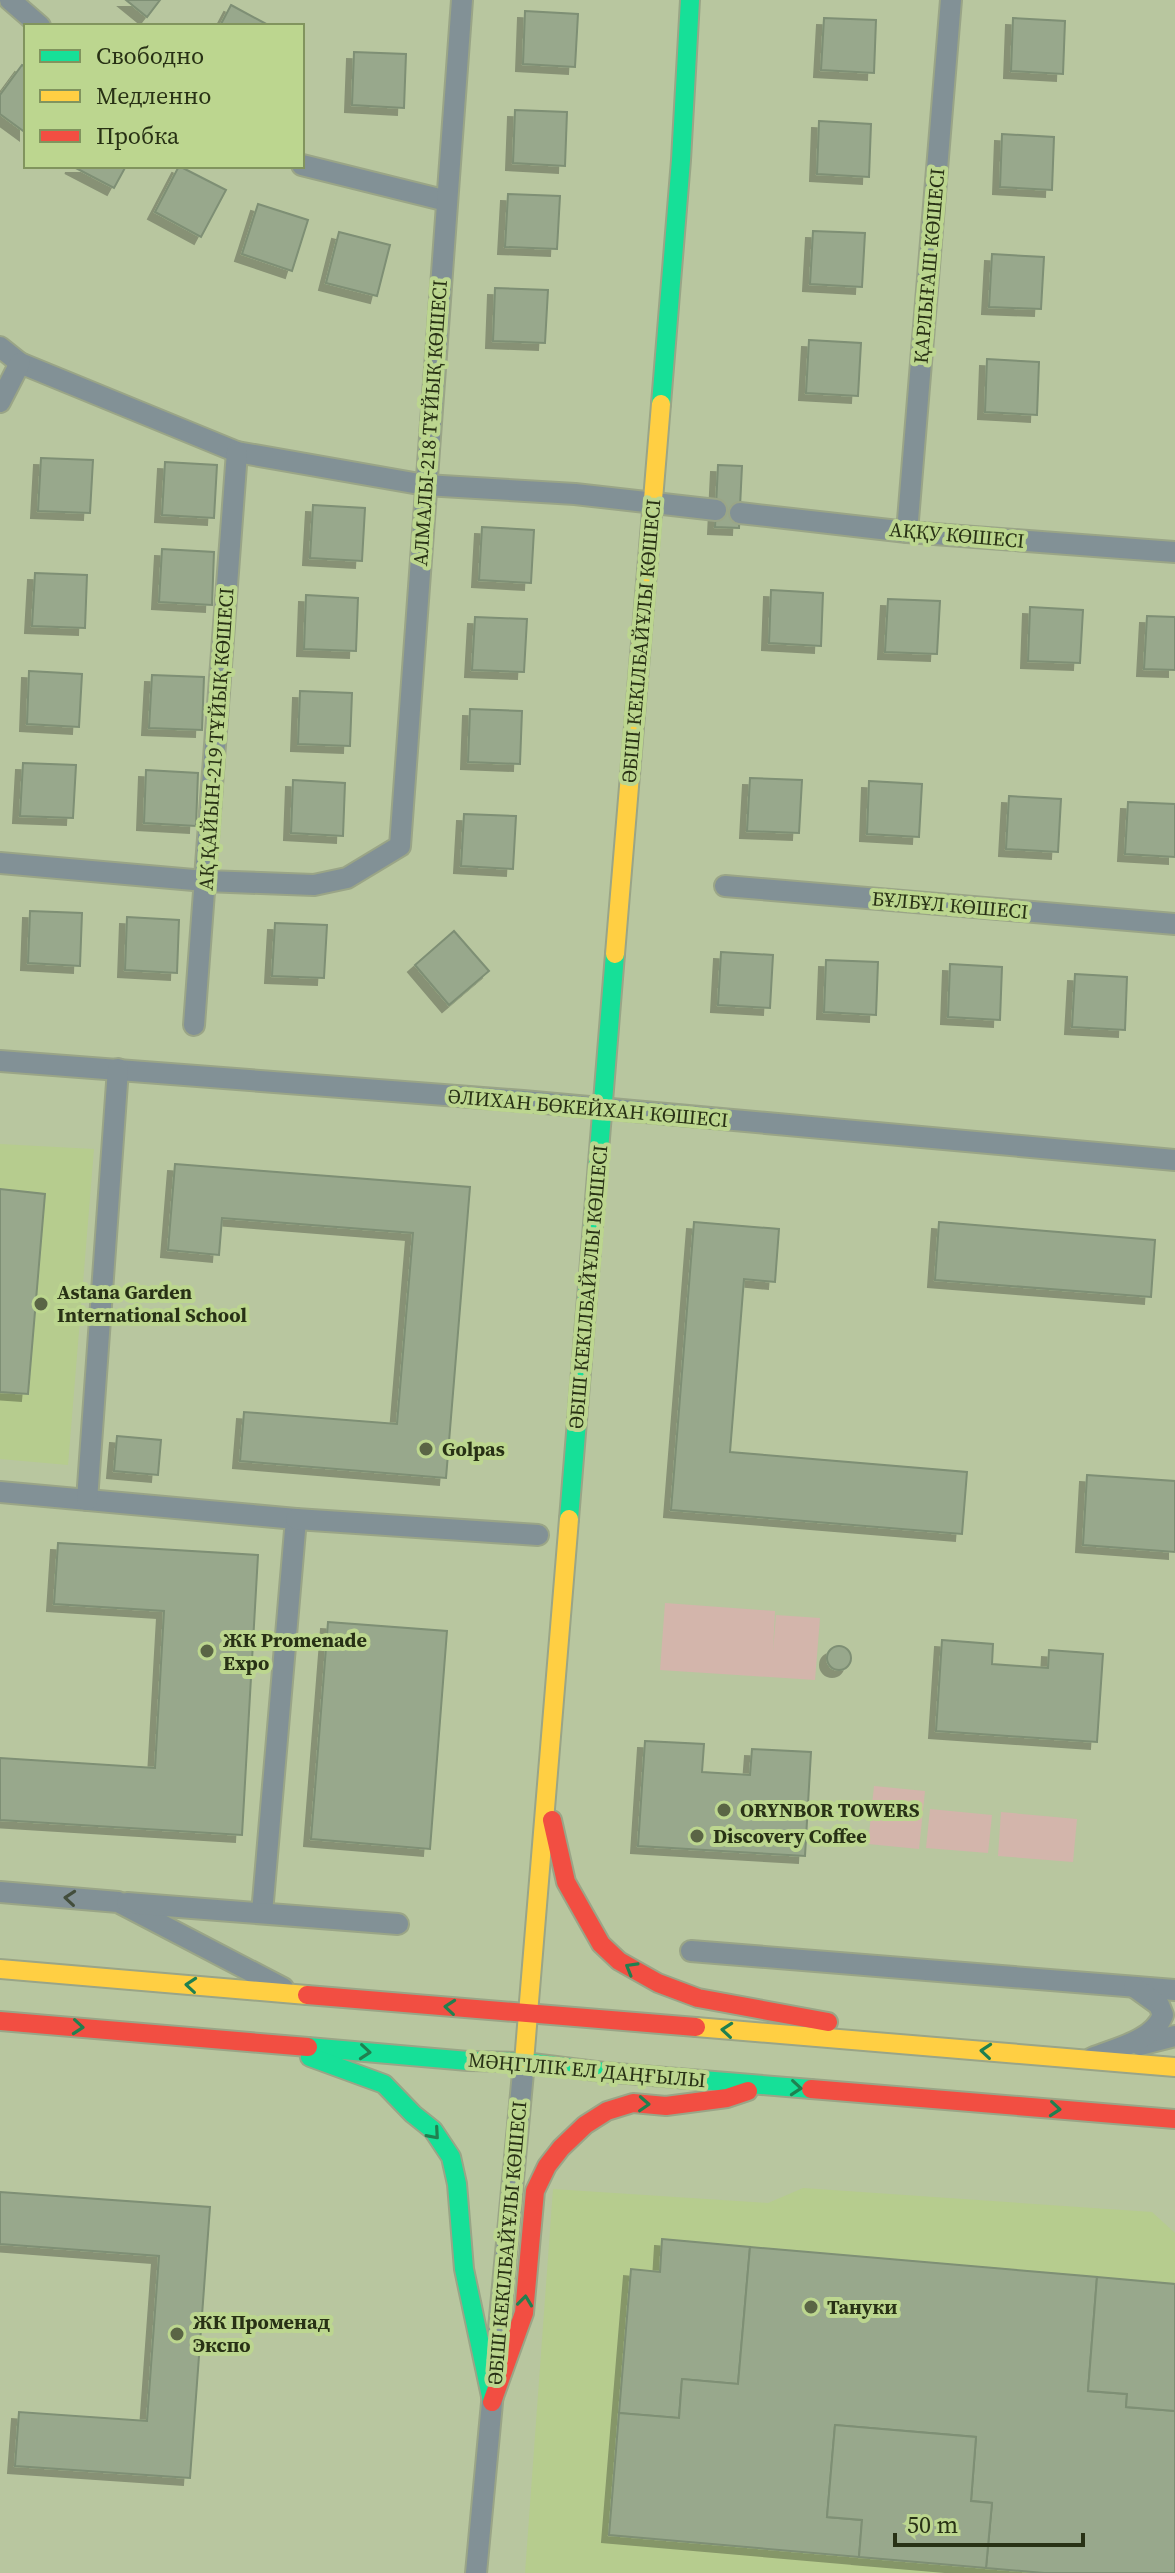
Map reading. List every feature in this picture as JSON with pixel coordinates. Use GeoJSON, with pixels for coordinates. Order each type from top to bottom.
{"type":"FeatureCollection","features":[{"type":"Feature","properties":{"kind":"main road","name":"ӘБІШ КЕКІЛБАЙҰЛЫ КӨШЕСІ"},"geometry":{"type":"LineString","coordinates":[[524,2062],[681,160],[690,0]]}},
{"type":"Feature","properties":{"kind":"main road"},"geometry":{"type":"LineString","coordinates":[[546,1795],[566,1882],[601,1944],[619,1961],[658,1983],[698,1998],[862,2028],[950,2048]]}},
{"type":"Feature","properties":{"kind":"main road"},"geometry":{"type":"LineString","coordinates":[[0,1969],[1175,2067]]}},
{"type":"Feature","properties":{"kind":"main road","name":"МӘҢГІЛІК ЕЛ ДАҢҒЫЛЫ"},"geometry":{"type":"LineString","coordinates":[[0,2021],[468,2061],[524,2062],[1175,2119]]}},
{"type":"Feature","properties":{"kind":"main road"},"geometry":{"type":"LineString","coordinates":[[272,2044],[384,2084],[433,2130],[451,2157],[457,2184],[464,2269],[492,2402]]}},
{"type":"Feature","properties":{"kind":"main road"},"geometry":{"type":"LineString","coordinates":[[492,2402],[524,2313],[535,2191],[547,2166],[565,2143],[607,2111],[633,2103],[666,2106],[727,2098],[767,2085]]}},
{"type":"Feature","properties":{"kind":"street"},"geometry":{"type":"LineString","coordinates":[[10,0],[38,24]]}},
{"type":"Feature","properties":{"kind":"street","name":"АЛМАЛЫ-218 ТҰЙЫҚ КӨШЕСІ"},"geometry":{"type":"LineString","coordinates":[[205,881],[314,885],[347,878],[400,846],[462,0]]}},
{"type":"Feature","properties":{"kind":"street","name":"ҚАРЛЫҒАШ КӨШЕСІ"},"geometry":{"type":"LineString","coordinates":[[907,532],[951,0]]}},
{"type":"Feature","properties":{"kind":"street"},"geometry":{"type":"LineString","coordinates":[[304,165],[447,201]]}},
{"type":"Feature","properties":{"kind":"street"},"geometry":{"type":"LineString","coordinates":[[0,347],[20,363],[237,452],[425,485],[575,494],[716,510]]}},
{"type":"Feature","properties":{"kind":"street"},"geometry":{"type":"LineString","coordinates":[[0,402],[20,363]]}},
{"type":"Feature","properties":{"kind":"street","name":"АҚ ҚАЙЫН-219 ТҰЙЫҚ КӨШЕСІ"},"geometry":{"type":"LineString","coordinates":[[194,1025],[237,452]]}},
{"type":"Feature","properties":{"kind":"street","name":"АҚҚУ КӨШЕСІ"},"geometry":{"type":"LineString","coordinates":[[740,513],[907,532],[1175,552]]}},
{"type":"Feature","properties":{"kind":"street"},"geometry":{"type":"LineString","coordinates":[[0,863],[205,881]]}},
{"type":"Feature","properties":{"kind":"street","name":"БҰЛБҰЛ КӨШЕСІ"},"geometry":{"type":"LineString","coordinates":[[725,886],[1175,924]]}},
{"type":"Feature","properties":{"kind":"street","name":"ӘЛИХАН БӨКЕЙХАН КӨШЕСІ"},"geometry":{"type":"LineString","coordinates":[[0,1061],[602,1109],[1175,1160]]}},
{"type":"Feature","properties":{"kind":"street"},"geometry":{"type":"LineString","coordinates":[[87,1500],[118,1069]]}},
{"type":"Feature","properties":{"kind":"street"},"geometry":{"type":"LineString","coordinates":[[0,1492],[296,1519],[538,1535]]}},
{"type":"Feature","properties":{"kind":"street"},"geometry":{"type":"LineString","coordinates":[[262,1913],[296,1519]]}},
{"type":"Feature","properties":{"kind":"street"},"geometry":{"type":"LineString","coordinates":[[0,1892],[398,1924]]}},
{"type":"Feature","properties":{"kind":"street"},"geometry":{"type":"LineString","coordinates":[[118,1902],[293,1994]]}},
{"type":"Feature","properties":{"kind":"street"},"geometry":{"type":"LineString","coordinates":[[691,1951],[1175,1990]]}},
{"type":"Feature","properties":{"kind":"street"},"geometry":{"type":"LineString","coordinates":[[1088,2060],[1150,2034],[1159,2026],[1163,2015],[1159,2005],[1134,1987]]}},
{"type":"Feature","properties":{"kind":"street"},"geometry":{"type":"LineString","coordinates":[[1088,2060],[1175,2036]]}},
{"type":"Feature","properties":{"kind":"street","name":"ӘБІШ КЕКІЛБАЙҰЛЫ КӨШЕСІ"},"geometry":{"type":"LineString","coordinates":[[476,2573],[524,2062]]}},
{"type":"Feature","properties":{"kind":"shaded area","name":"Astana Garden International School"},"geometry":{"type":"Polygon","coordinates":[[[0,1144],[94,1149],[68,1465],[0,1459],[0,1144]]]}},
{"type":"Feature","properties":{"kind":"shaded area"},"geometry":{"type":"Polygon","coordinates":[[[665,1603],[775,1611],[773,1651],[776,1615],[820,1618],[815,1680],[660,1670],[665,1603]]]}},
{"type":"Feature","properties":{"kind":"shaded area"},"geometry":{"type":"Polygon","coordinates":[[[874,1786],[925,1791],[919,1849],[868,1844],[874,1786]]]}},
{"type":"Feature","properties":{"kind":"shaded area"},"geometry":{"type":"Polygon","coordinates":[[[930,1809],[992,1815],[988,1853],[926,1848],[930,1809]]]}},
{"type":"Feature","properties":{"kind":"shaded area"},"geometry":{"type":"Polygon","coordinates":[[[1001,1812],[1077,1819],[1073,1862],[998,1856],[1001,1812]]]}},
{"type":"Feature","properties":{"kind":"shaded area"},"geometry":{"type":"Polygon","coordinates":[[[803,2188],[1152,2212],[1175,2233],[1175,2573],[525,2573],[553,2189],[768,2203],[803,2188]]]}},
{"type":"Feature","properties":{"kind":"building"},"geometry":{"type":"Polygon","coordinates":[[[126,0],[160,0],[147,17],[126,0]]]}},
{"type":"Feature","properties":{"kind":"building"},"geometry":{"type":"Polygon","coordinates":[[[231,5],[266,24],[221,24],[231,5]]]}},
{"type":"Feature","properties":{"kind":"building"},"geometry":{"type":"Polygon","coordinates":[[[525,11],[578,14],[575,67],[523,64],[525,11]]]}},
{"type":"Feature","properties":{"kind":"building"},"geometry":{"type":"Polygon","coordinates":[[[824,18],[876,20],[874,73],[821,70],[824,18]]]}},
{"type":"Feature","properties":{"kind":"building"},"geometry":{"type":"Polygon","coordinates":[[[1013,18],[1065,21],[1063,74],[1011,71],[1013,18]]]}},
{"type":"Feature","properties":{"kind":"building"},"geometry":{"type":"Polygon","coordinates":[[[354,52],[406,54],[404,108],[352,105],[354,52]]]}},
{"type":"Feature","properties":{"kind":"building"},"geometry":{"type":"Polygon","coordinates":[[[24,66],[24,132],[0,114],[0,95],[24,66]]]}},
{"type":"Feature","properties":{"kind":"building"},"geometry":{"type":"Polygon","coordinates":[[[515,110],[567,112],[565,166],[513,163],[515,110]]]}},
{"type":"Feature","properties":{"kind":"building"},"geometry":{"type":"Polygon","coordinates":[[[819,121],[871,124],[869,177],[817,174],[819,121]]]}},
{"type":"Feature","properties":{"kind":"building"},"geometry":{"type":"Polygon","coordinates":[[[1002,134],[1054,137],[1052,190],[1000,187],[1002,134]]]}},
{"type":"Feature","properties":{"kind":"building"},"geometry":{"type":"Polygon","coordinates":[[[76,168],[125,168],[114,188],[76,168]]]}},
{"type":"Feature","properties":{"kind":"building"},"geometry":{"type":"Polygon","coordinates":[[[178,168],[226,190],[201,237],[155,212],[178,168]]]}},
{"type":"Feature","properties":{"kind":"building"},"geometry":{"type":"Polygon","coordinates":[[[508,194],[560,196],[557,249],[505,247],[508,194]]]}},
{"type":"Feature","properties":{"kind":"building"},"geometry":{"type":"Polygon","coordinates":[[[258,204],[308,220],[292,271],[242,254],[258,204]]]}},
{"type":"Feature","properties":{"kind":"building"},"geometry":{"type":"Polygon","coordinates":[[[813,231],[865,233],[862,287],[810,284],[813,231]]]}},
{"type":"Feature","properties":{"kind":"building"},"geometry":{"type":"Polygon","coordinates":[[[339,232],[390,245],[377,296],[326,283],[339,232]]]}},
{"type":"Feature","properties":{"kind":"building"},"geometry":{"type":"Polygon","coordinates":[[[992,254],[1044,257],[1041,309],[989,307],[992,254]]]}},
{"type":"Feature","properties":{"kind":"building"},"geometry":{"type":"Polygon","coordinates":[[[495,288],[548,290],[545,343],[493,341],[495,288]]]}},
{"type":"Feature","properties":{"kind":"building"},"geometry":{"type":"Polygon","coordinates":[[[809,340],[861,343],[858,396],[806,393],[809,340]]]}},
{"type":"Feature","properties":{"kind":"building"},"geometry":{"type":"Polygon","coordinates":[[[987,359],[1039,362],[1037,415],[985,412],[987,359]]]}},
{"type":"Feature","properties":{"kind":"building"},"geometry":{"type":"Polygon","coordinates":[[[41,458],[93,460],[90,513],[38,511],[41,458]]]}},
{"type":"Feature","properties":{"kind":"building"},"geometry":{"type":"Polygon","coordinates":[[[165,462],[217,465],[214,518],[162,515],[165,462]]]}},
{"type":"Feature","properties":{"kind":"building"},"geometry":{"type":"Polygon","coordinates":[[[718,465],[742,466],[739,528],[715,527],[718,465]]]}},
{"type":"Feature","properties":{"kind":"building"},"geometry":{"type":"Polygon","coordinates":[[[313,505],[365,508],[362,561],[310,558],[313,505]]]}},
{"type":"Feature","properties":{"kind":"building"},"geometry":{"type":"Polygon","coordinates":[[[482,527],[534,530],[531,583],[479,580],[482,527]]]}},
{"type":"Feature","properties":{"kind":"building"},"geometry":{"type":"Polygon","coordinates":[[[162,549],[214,552],[212,605],[159,602],[162,549]]]}},
{"type":"Feature","properties":{"kind":"building"},"geometry":{"type":"Polygon","coordinates":[[[35,573],[87,575],[85,628],[32,626],[35,573]]]}},
{"type":"Feature","properties":{"kind":"building"},"geometry":{"type":"Polygon","coordinates":[[[771,590],[823,593],[821,646],[769,643],[771,590]]]}},
{"type":"Feature","properties":{"kind":"building"},"geometry":{"type":"Polygon","coordinates":[[[306,595],[358,598],[356,651],[304,649],[306,595]]]}},
{"type":"Feature","properties":{"kind":"building"},"geometry":{"type":"Polygon","coordinates":[[[888,599],[940,601],[937,654],[885,652],[888,599]]]}},
{"type":"Feature","properties":{"kind":"building"},"geometry":{"type":"Polygon","coordinates":[[[1030,607],[1083,610],[1080,663],[1028,661],[1030,607]]]}},
{"type":"Feature","properties":{"kind":"building"},"geometry":{"type":"Polygon","coordinates":[[[1147,616],[1175,617],[1175,670],[1144,669],[1147,616]]]}},
{"type":"Feature","properties":{"kind":"building"},"geometry":{"type":"Polygon","coordinates":[[[475,617],[527,619],[524,672],[472,670],[475,617]]]}},
{"type":"Feature","properties":{"kind":"building"},"geometry":{"type":"Polygon","coordinates":[[[29,671],[82,674],[79,727],[27,724],[29,671]]]}},
{"type":"Feature","properties":{"kind":"building"},"geometry":{"type":"Polygon","coordinates":[[[152,675],[204,677],[202,730],[149,728],[152,675]]]}},
{"type":"Feature","properties":{"kind":"building"},"geometry":{"type":"Polygon","coordinates":[[[300,691],[352,693],[350,746],[298,744],[300,691]]]}},
{"type":"Feature","properties":{"kind":"building"},"geometry":{"type":"Polygon","coordinates":[[[470,709],[522,711],[520,764],[468,762],[470,709]]]}},
{"type":"Feature","properties":{"kind":"building"},"geometry":{"type":"Polygon","coordinates":[[[23,763],[76,765],[73,818],[20,816],[23,763]]]}},
{"type":"Feature","properties":{"kind":"building"},"geometry":{"type":"Polygon","coordinates":[[[146,770],[198,773],[196,826],[144,823],[146,770]]]}},
{"type":"Feature","properties":{"kind":"building"},"geometry":{"type":"Polygon","coordinates":[[[750,778],[802,780],[799,833],[747,831],[750,778]]]}},
{"type":"Feature","properties":{"kind":"building"},"geometry":{"type":"Polygon","coordinates":[[[293,780],[345,783],[343,836],[291,833],[293,780]]]}},
{"type":"Feature","properties":{"kind":"building"},"geometry":{"type":"Polygon","coordinates":[[[869,781],[922,784],[919,837],[867,834],[869,781]]]}},
{"type":"Feature","properties":{"kind":"building"},"geometry":{"type":"Polygon","coordinates":[[[1009,796],[1061,799],[1058,852],[1006,849],[1009,796]]]}},
{"type":"Feature","properties":{"kind":"building"},"geometry":{"type":"Polygon","coordinates":[[[1128,802],[1175,804],[1175,857],[1125,854],[1128,802]]]}},
{"type":"Feature","properties":{"kind":"building"},"geometry":{"type":"Polygon","coordinates":[[[464,814],[516,816],[513,869],[461,866],[464,814]]]}},
{"type":"Feature","properties":{"kind":"building"},"geometry":{"type":"Polygon","coordinates":[[[30,911],[82,913],[80,966],[28,963],[30,911]]]}},
{"type":"Feature","properties":{"kind":"building"},"geometry":{"type":"Polygon","coordinates":[[[127,917],[179,920],[177,973],[125,970],[127,917]]]}},
{"type":"Feature","properties":{"kind":"building"},"geometry":{"type":"Polygon","coordinates":[[[275,923],[327,925],[324,978],[272,976],[275,923]]]}},
{"type":"Feature","properties":{"kind":"building"},"geometry":{"type":"Polygon","coordinates":[[[454,931],[489,971],[449,1005],[415,965],[454,931]]]}},
{"type":"Feature","properties":{"kind":"building"},"geometry":{"type":"Polygon","coordinates":[[[721,952],[773,955],[770,1008],[718,1005],[721,952]]]}},
{"type":"Feature","properties":{"kind":"building"},"geometry":{"type":"Polygon","coordinates":[[[826,960],[878,962],[876,1015],[824,1012],[826,960]]]}},
{"type":"Feature","properties":{"kind":"building"},"geometry":{"type":"Polygon","coordinates":[[[950,964],[1002,967],[1000,1020],[948,1017],[950,964]]]}},
{"type":"Feature","properties":{"kind":"building"},"geometry":{"type":"Polygon","coordinates":[[[1075,974],[1127,977],[1125,1030],[1072,1027],[1075,974]]]}},
{"type":"Feature","properties":{"kind":"building"},"geometry":{"type":"Polygon","coordinates":[[[175,1164],[470,1187],[446,1478],[240,1461],[244,1412],[397,1424],[413,1233],[222,1218],[219,1255],[168,1250],[175,1164]]]}},
{"type":"Feature","properties":{"kind":"building"},"geometry":{"type":"Polygon","coordinates":[[[0,1189],[45,1194],[28,1394],[0,1392],[0,1189]]]}},
{"type":"Feature","properties":{"kind":"building"},"geometry":{"type":"Polygon","coordinates":[[[694,1222],[779,1229],[775,1282],[744,1279],[730,1452],[967,1472],[962,1534],[671,1510],[694,1222]]]}},
{"type":"Feature","properties":{"kind":"building"},"geometry":{"type":"Polygon","coordinates":[[[939,1222],[1155,1240],[1151,1297],[935,1280],[939,1222]]]}},
{"type":"Feature","properties":{"kind":"building"},"geometry":{"type":"Polygon","coordinates":[[[117,1436],[161,1440],[158,1475],[114,1471],[117,1436]]]}},
{"type":"Feature","properties":{"kind":"building"},"geometry":{"type":"Polygon","coordinates":[[[1087,1475],[1175,1481],[1175,1552],[1083,1545],[1087,1475]]]}},
{"type":"Feature","properties":{"kind":"building","name":"ЖК Promenade Expo"},"geometry":{"type":"Polygon","coordinates":[[[58,1543],[258,1555],[242,1835],[0,1820],[0,1758],[155,1768],[164,1611],[54,1604],[58,1543]]]}},
{"type":"Feature","properties":{"kind":"building"},"geometry":{"type":"Polygon","coordinates":[[[328,1622],[447,1631],[430,1849],[311,1839],[328,1622]]]}},
{"type":"Feature","properties":{"kind":"building"},"geometry":{"type":"Polygon","coordinates":[[[942,1640],[993,1644],[992,1664],[1048,1668],[1049,1650],[1103,1654],[1097,1742],[936,1731],[942,1640]]]}},
{"type":"Feature","properties":{"kind":"building"},"geometry":{"type":"Polygon","coordinates":[[[839,1646],[850,1653],[851,1658],[844,1669],[839,1670],[828,1663],[827,1658],[834,1647],[839,1646]]]}},
{"type":"Feature","properties":{"kind":"building","name":"ORYNBOR TOWERS"},"geometry":{"type":"Polygon","coordinates":[[[645,1741],[704,1744],[702,1772],[750,1775],[752,1749],[811,1752],[805,1856],[638,1846],[645,1741]]]}},
{"type":"Feature","properties":{"kind":"building","name":"ЖК Променад Экспо"},"geometry":{"type":"Polygon","coordinates":[[[0,2192],[210,2207],[190,2478],[15,2466],[19,2412],[147,2421],[159,2256],[0,2244],[0,2192]]]}},
{"type":"Feature","properties":{"kind":"building"},"geometry":{"type":"Polygon","coordinates":[[[662,2239],[750,2247],[738,2384],[682,2379],[679,2418],[619,2413],[631,2269],[660,2272],[662,2239]]]}},
{"type":"Feature","properties":{"kind":"building"},"geometry":{"type":"Polygon","coordinates":[[[750,2247],[1097,2277],[1088,2391],[1127,2394],[1126,2407],[1175,2411],[1175,2573],[1044,2573],[986,2568],[992,2503],[971,2501],[976,2437],[835,2425],[827,2517],[862,2520],[859,2557],[609,2535],[619,2413],[679,2418],[682,2379],[738,2384],[750,2247]]]}},
{"type":"Feature","properties":{"kind":"building"},"geometry":{"type":"Polygon","coordinates":[[[1097,2277],[1175,2284],[1175,2411],[1126,2407],[1127,2394],[1088,2391],[1097,2277]]]}},
{"type":"Feature","properties":{"kind":"building"},"geometry":{"type":"Polygon","coordinates":[[[835,2425],[976,2437],[971,2501],[992,2503],[986,2568],[859,2557],[862,2520],[827,2517],[835,2425]]]}},
{"type":"Feature","properties":{"kind":"traffic: fast"},"geometry":{"type":"LineString","coordinates":[[661,404],[681,160],[690,0]]}},
{"type":"Feature","properties":{"kind":"traffic: fast"},"geometry":{"type":"LineString","coordinates":[[569,1519],[615,954]]}},
{"type":"Feature","properties":{"kind":"traffic: fast"},"geometry":{"type":"LineString","coordinates":[[308,2047],[468,2061],[524,2062],[604,2072],[811,2089]]}},
{"type":"Feature","properties":{"kind":"traffic: fast"},"geometry":{"type":"LineString","coordinates":[[310,2057],[384,2084],[433,2130],[451,2157],[457,2184],[464,2269],[492,2401]]}},
{"type":"Feature","properties":{"kind":"traffic: slow"},"geometry":{"type":"LineString","coordinates":[[615,954],[661,404]]}},
{"type":"Feature","properties":{"kind":"traffic: slow"},"geometry":{"type":"LineString","coordinates":[[524,2062],[569,1519]]}},
{"type":"Feature","properties":{"kind":"traffic: slow"},"geometry":{"type":"LineString","coordinates":[[0,1969],[307,1995]]}},
{"type":"Feature","properties":{"kind":"traffic: slow"},"geometry":{"type":"LineString","coordinates":[[696,2027],[1175,2067]]}},
{"type":"Feature","properties":{"kind":"traffic: jam"},"geometry":{"type":"LineString","coordinates":[[552,1820],[566,1882],[601,1944],[619,1961],[658,1983],[698,1998],[828,2022]]}},
{"type":"Feature","properties":{"kind":"traffic: jam"},"geometry":{"type":"LineString","coordinates":[[307,1995],[696,2027]]}},
{"type":"Feature","properties":{"kind":"traffic: jam"},"geometry":{"type":"LineString","coordinates":[[0,2021],[308,2047]]}},
{"type":"Feature","properties":{"kind":"traffic: jam"},"geometry":{"type":"LineString","coordinates":[[811,2089],[1175,2119]]}},
{"type":"Feature","properties":{"kind":"traffic: jam"},"geometry":{"type":"LineString","coordinates":[[492,2402],[524,2313],[535,2191],[547,2166],[561,2148],[585,2125],[607,2111],[633,2103],[666,2106],[727,2098],[748,2091]]}},
{"type":"Feature","properties":{"kind":"place","name":"Astana Garden International School"},"geometry":{"type":"Point","coordinates":[41,1304]}},
{"type":"Feature","properties":{"kind":"place","name":"Golpas"},"geometry":{"type":"Point","coordinates":[426,1449]}},
{"type":"Feature","properties":{"kind":"place","name":"ЖК Promenade Expo"},"geometry":{"type":"Point","coordinates":[207,1651]}},
{"type":"Feature","properties":{"kind":"place","name":"ORYNBOR TOWERS"},"geometry":{"type":"Point","coordinates":[724,1810]}},
{"type":"Feature","properties":{"kind":"place","name":"Discovery Coffee"},"geometry":{"type":"Point","coordinates":[697,1836]}},
{"type":"Feature","properties":{"kind":"place","name":"Тануки"},"geometry":{"type":"Point","coordinates":[811,2307]}},
{"type":"Feature","properties":{"kind":"place","name":"ЖК Променад Экспо"},"geometry":{"type":"Point","coordinates":[177,2334]}}]}
